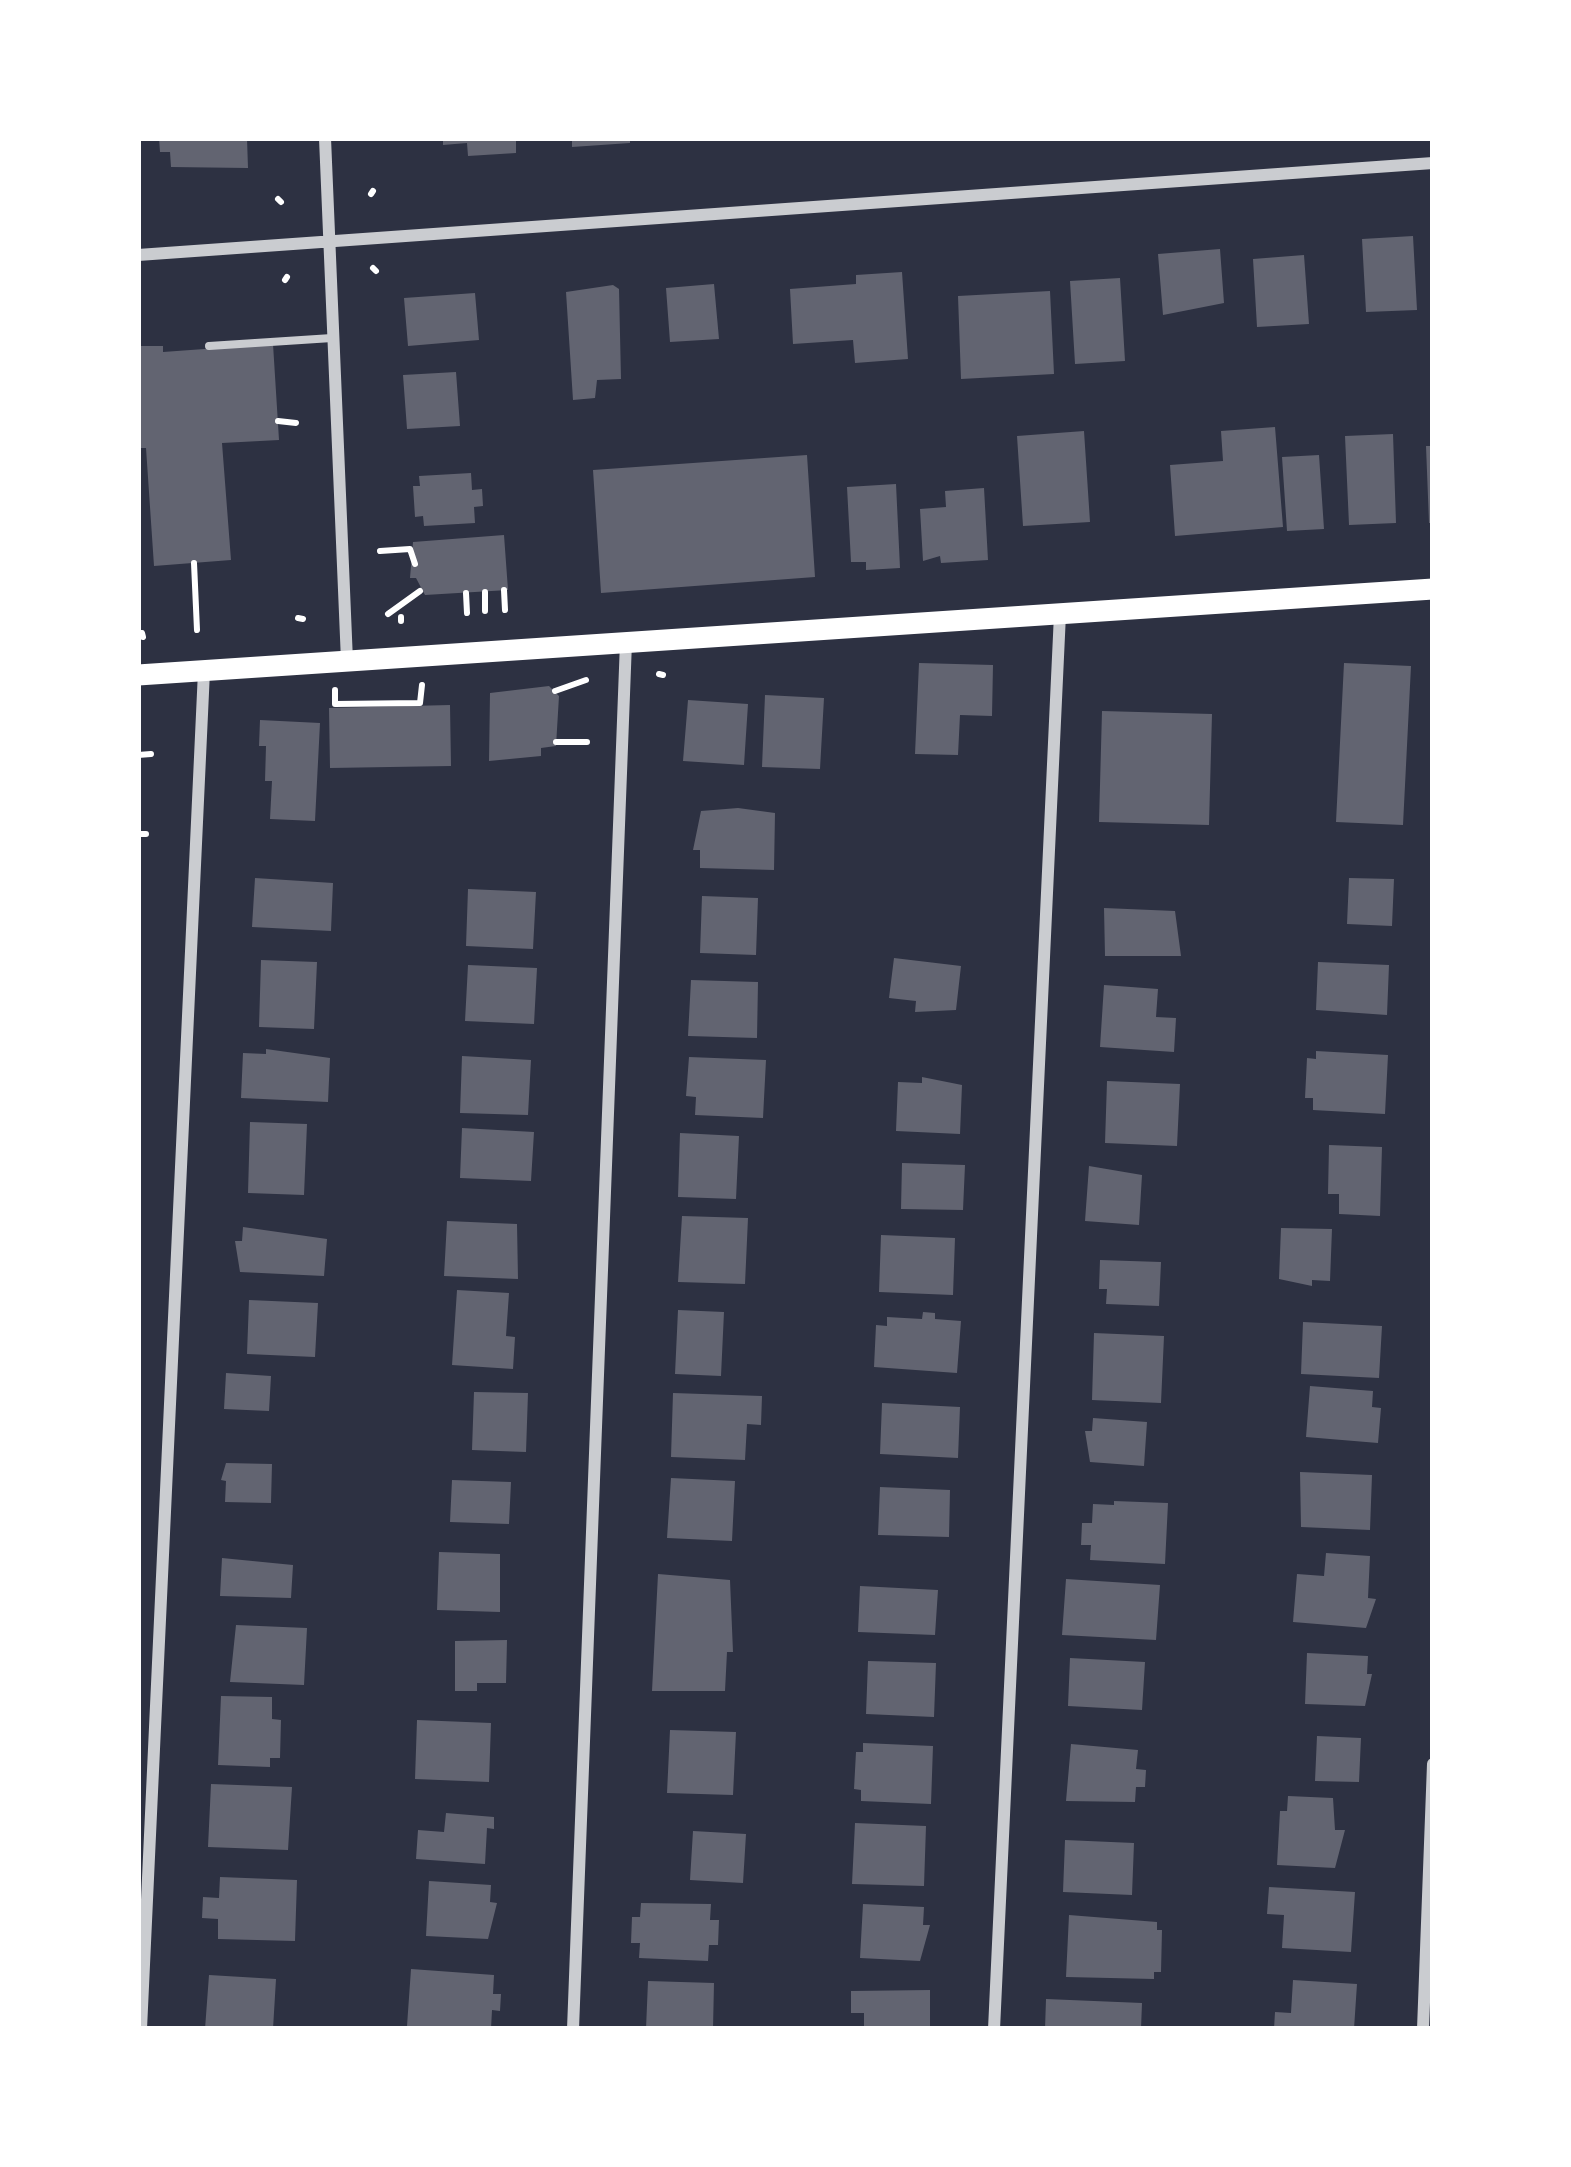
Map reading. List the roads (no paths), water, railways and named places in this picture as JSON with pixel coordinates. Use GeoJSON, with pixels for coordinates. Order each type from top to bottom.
{"type":"FeatureCollection","features":[{"type":"Feature","properties":{"kind":"main road"},"geometry":{"type":"LineString","coordinates":[[138,676],[1433,589]]}},
{"type":"Feature","properties":{"kind":"street"},"geometry":{"type":"LineString","coordinates":[[325,138],[347,661]]}},
{"type":"Feature","properties":{"kind":"street"},"geometry":{"type":"LineString","coordinates":[[138,255],[1433,163]]}},
{"type":"Feature","properties":{"kind":"street"},"geometry":{"type":"LineString","coordinates":[[994,2029],[1060,614]]}},
{"type":"Feature","properties":{"kind":"street"},"geometry":{"type":"LineString","coordinates":[[573,2029],[626,642]]}},
{"type":"Feature","properties":{"kind":"street"},"geometry":{"type":"LineString","coordinates":[[141,2029],[203,671]]}},
{"type":"Feature","properties":{"kind":"street"},"geometry":{"type":"LineString","coordinates":[[1423,2029],[1433,1764]]}},
{"type":"Feature","properties":{"kind":"lane"},"geometry":{"type":"LineString","coordinates":[[209,346],[334,338]]}}]}
